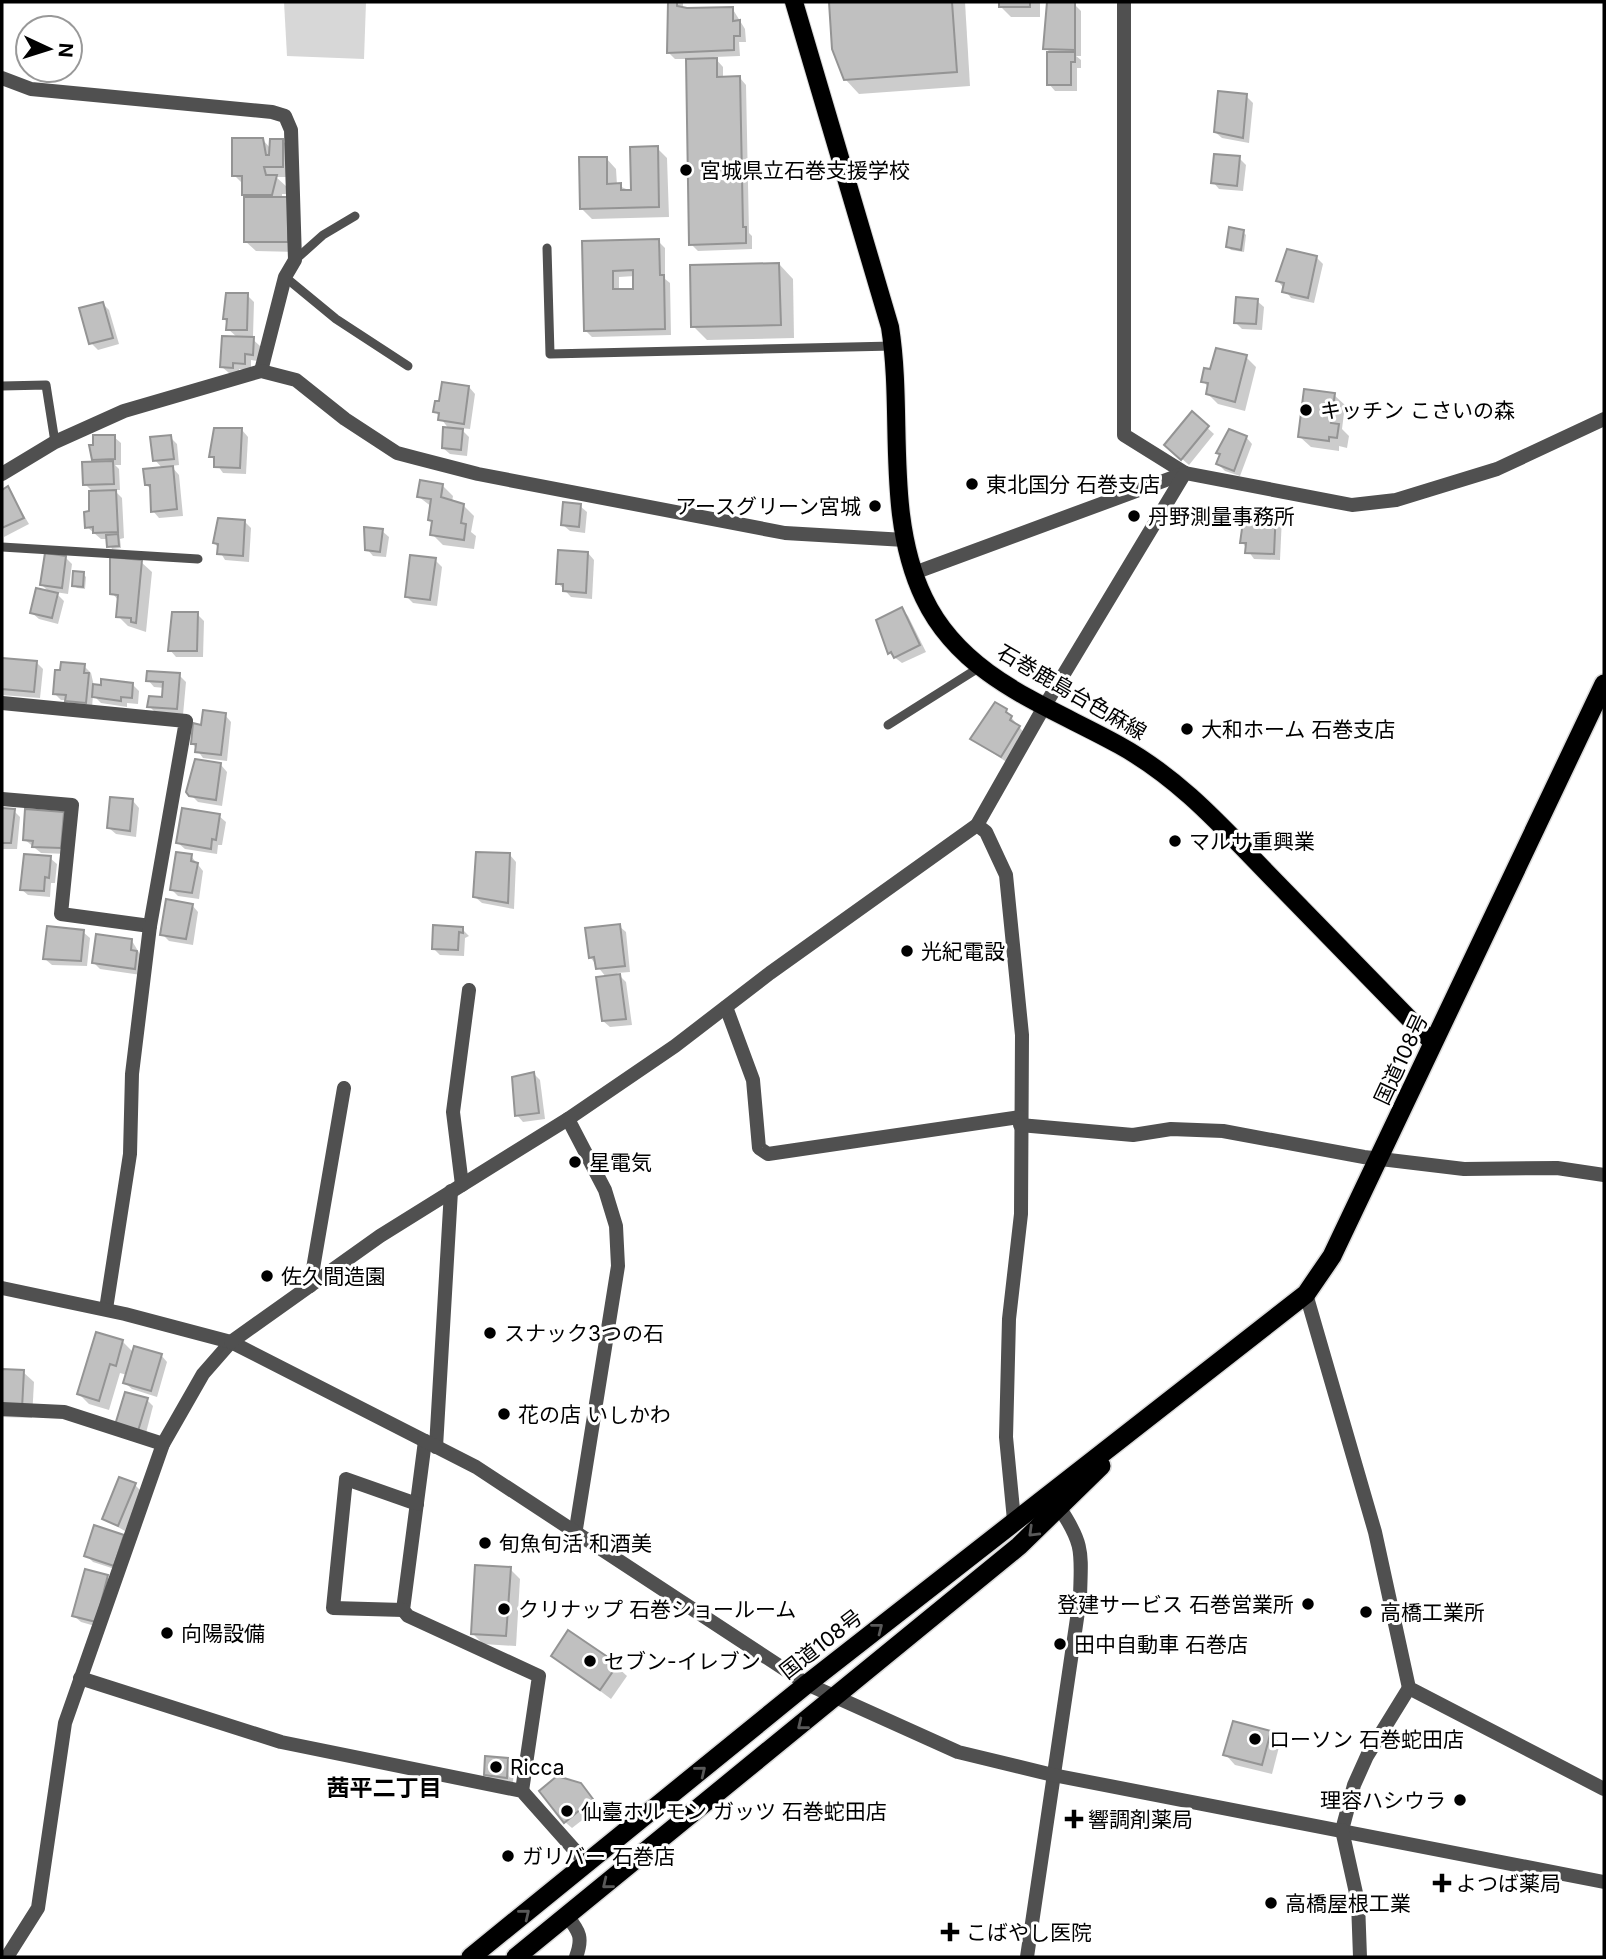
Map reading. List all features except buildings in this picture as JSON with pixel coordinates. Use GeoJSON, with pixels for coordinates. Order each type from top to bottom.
{"type":"FeatureCollection","features":[{"type":"Feature","properties":{"kind":"highway","name":"国道108号"},"geometry":{"type":"LineString","coordinates":[[471,1957],[807,1684],[1306,1294],[1332,1256],[1604,684]]}},
{"type":"Feature","properties":{"kind":"highway","name":"国道108号"},"geometry":{"type":"LineString","coordinates":[[516,1957],[1019,1546],[1170,1399]]}},
{"type":"Feature","properties":{"kind":"main road","name":"石巻鹿島台色麻線"},"geometry":{"type":"LineString","coordinates":[[794,2],[883,299],[893,346],[905,540],[914,573],[933,616],[961,650],[993,678],[1118,744],[1182,786],[1433,1043]]}},
{"type":"Feature","properties":{"kind":"street"},"geometry":{"type":"LineString","coordinates":[[1124,2],[1124,435],[1185,473],[1352,505],[1396,500],[1497,469],[1604,419]]}},
{"type":"Feature","properties":{"kind":"street"},"geometry":{"type":"LineString","coordinates":[[2,78],[31,89],[271,112],[285,116],[291,130],[295,260],[285,277],[261,371]]}},
{"type":"Feature","properties":{"kind":"street"},"geometry":{"type":"LineString","coordinates":[[2,474],[55,442],[124,411],[261,371],[296,380],[345,419],[397,453],[407,456],[478,474],[785,533],[905,540]]}},
{"type":"Feature","properties":{"kind":"street"},"geometry":{"type":"LineString","coordinates":[[914,573],[1185,473]]}},
{"type":"Feature","properties":{"kind":"street"},"geometry":{"type":"LineString","coordinates":[[4,1957],[38,1909],[65,1723],[80,1678],[163,1444],[203,1374],[231,1342],[380,1236],[568,1119],[675,1046],[977,825],[1044,707],[1185,473]]}},
{"type":"Feature","properties":{"kind":"street"},"geometry":{"type":"LineString","coordinates":[[2,703],[186,721],[150,926],[132,1074],[126,1188],[106,1309]]}},
{"type":"Feature","properties":{"kind":"street"},"geometry":{"type":"LineString","coordinates":[[2,799],[72,805],[61,914],[150,926]]}},
{"type":"Feature","properties":{"kind":"street"},"geometry":{"type":"LineString","coordinates":[[977,825],[986,832],[1006,875],[1022,1035],[1021,1214],[1009,1319],[1006,1423],[1014,1520]]}},
{"type":"Feature","properties":{"kind":"street"},"geometry":{"type":"LineString","coordinates":[[469,990],[453,1112],[457,1188],[430,1444],[417,1504],[403,1610],[408,1616],[539,1676],[522,1791]]}},
{"type":"Feature","properties":{"kind":"street"},"geometry":{"type":"LineString","coordinates":[[726,1007],[753,1080],[760,1148],[768,1154],[1020,1121],[1133,1135],[1171,1129],[1223,1131],[1378,1159],[1464,1169],[1557,1168],[1604,1175]]}},
{"type":"Feature","properties":{"kind":"street"},"geometry":{"type":"LineString","coordinates":[[310,1286],[344,1088]]}},
{"type":"Feature","properties":{"kind":"street"},"geometry":{"type":"LineString","coordinates":[[568,1119],[605,1189],[616,1226],[618,1266],[575,1535]]}},
{"type":"Feature","properties":{"kind":"street"},"geometry":{"type":"LineString","coordinates":[[2,1288],[106,1309],[231,1342],[476,1467],[575,1535],[807,1684],[835,1699],[958,1752],[1053,1775],[1604,1882]]}},
{"type":"Feature","properties":{"kind":"street"},"geometry":{"type":"LineString","coordinates":[[1306,1294],[1376,1532],[1409,1688],[1367,1756],[1354,1785],[1342,1830],[1358,1902],[1360,1957]]}},
{"type":"Feature","properties":{"kind":"street"},"geometry":{"type":"LineString","coordinates":[[2,1409],[64,1412],[163,1444]]}},
{"type":"Feature","properties":{"kind":"street"},"geometry":{"type":"LineString","coordinates":[[403,1610],[333,1608],[346,1479],[417,1504]]}},
{"type":"Feature","properties":{"kind":"street"},"geometry":{"type":"LineString","coordinates":[[1027,1957],[1074,1646],[1080,1585],[1081,1549],[1077,1534],[1059,1507]]}},
{"type":"Feature","properties":{"kind":"street"},"geometry":{"type":"LineString","coordinates":[[80,1678],[281,1742],[522,1791],[587,1864]]}},
{"type":"Feature","properties":{"kind":"street"},"geometry":{"type":"LineString","coordinates":[[1409,1688],[1604,1789]]}},
{"type":"Feature","properties":{"kind":"street"},"geometry":{"type":"LineString","coordinates":[[567,1916],[579,1931],[582,1940],[576,1957]]}},
{"type":"Feature","properties":{"kind":"lane"},"geometry":{"type":"LineString","coordinates":[[295,260],[323,236],[355,216]]}},
{"type":"Feature","properties":{"kind":"lane"},"geometry":{"type":"LineString","coordinates":[[547,248],[550,354],[893,346]]}},
{"type":"Feature","properties":{"kind":"lane"},"geometry":{"type":"LineString","coordinates":[[285,277],[336,319],[408,366]]}},
{"type":"Feature","properties":{"kind":"lane"},"geometry":{"type":"LineString","coordinates":[[2,386],[46,385],[55,442]]}},
{"type":"Feature","properties":{"kind":"lane"},"geometry":{"type":"LineString","coordinates":[[2,547],[198,559]]}},
{"type":"Feature","properties":{"kind":"lane"},"geometry":{"type":"LineString","coordinates":[[888,725],[980,667]]}},
{"type":"Feature","properties":{"kind":"shaded area"},"geometry":{"type":"Polygon","coordinates":[[[284,2],[366,2],[364,59],[287,56],[284,2]]]}},
{"type":"Feature","properties":{"kind":"place","name":"宮城県立石巻支援学校"},"geometry":{"type":"Point","coordinates":[686,170]}},
{"type":"Feature","properties":{"kind":"place","name":"キッチン こさいの森"},"geometry":{"type":"Point","coordinates":[1306,410]}},
{"type":"Feature","properties":{"kind":"place","name":"東北国分 石巻支店"},"geometry":{"type":"Point","coordinates":[972,484]}},
{"type":"Feature","properties":{"kind":"place","name":"アースグリーン宮城"},"geometry":{"type":"Point","coordinates":[875,506]}},
{"type":"Feature","properties":{"kind":"place","name":"丹野測量事務所"},"geometry":{"type":"Point","coordinates":[1134,516]}},
{"type":"Feature","properties":{"kind":"place","name":"大和ホーム 石巻支店"},"geometry":{"type":"Point","coordinates":[1187,729]}},
{"type":"Feature","properties":{"kind":"place","name":"マルサ重興業"},"geometry":{"type":"Point","coordinates":[1175,841]}},
{"type":"Feature","properties":{"kind":"place","name":"光紀電設"},"geometry":{"type":"Point","coordinates":[907,951]}},
{"type":"Feature","properties":{"kind":"place","name":"星電気"},"geometry":{"type":"Point","coordinates":[575,1162]}},
{"type":"Feature","properties":{"kind":"place","name":"佐久間造園"},"geometry":{"type":"Point","coordinates":[267,1276]}},
{"type":"Feature","properties":{"kind":"place","name":"スナック3つの石"},"geometry":{"type":"Point","coordinates":[490,1333]}},
{"type":"Feature","properties":{"kind":"place","name":"花の店 いしかわ"},"geometry":{"type":"Point","coordinates":[504,1414]}},
{"type":"Feature","properties":{"kind":"place","name":"旬魚旬活 和酒美"},"geometry":{"type":"Point","coordinates":[485,1543]}},
{"type":"Feature","properties":{"kind":"place","name":"登建サービス 石巻営業所"},"geometry":{"type":"Point","coordinates":[1308,1604]}},
{"type":"Feature","properties":{"kind":"place","name":"クリナップ 石巻ショールーム"},"geometry":{"type":"Point","coordinates":[504,1609]}},
{"type":"Feature","properties":{"kind":"place","name":"高橋工業所"},"geometry":{"type":"Point","coordinates":[1366,1612]}},
{"type":"Feature","properties":{"kind":"place","name":"向陽設備"},"geometry":{"type":"Point","coordinates":[167,1633]}},
{"type":"Feature","properties":{"kind":"place","name":"田中自動車 石巻店"},"geometry":{"type":"Point","coordinates":[1060,1644]}},
{"type":"Feature","properties":{"kind":"place","name":"セブン-イレブン"},"geometry":{"type":"Point","coordinates":[590,1661]}},
{"type":"Feature","properties":{"kind":"place","name":"ローソン 石巻蛇田店"},"geometry":{"type":"Point","coordinates":[1255,1739]}},
{"type":"Feature","properties":{"kind":"place","name":"Ricca"},"geometry":{"type":"Point","coordinates":[496,1767]}},
{"type":"Feature","properties":{"kind":"place","name":"理容ハシウラ"},"geometry":{"type":"Point","coordinates":[1460,1800]}},
{"type":"Feature","properties":{"kind":"place","name":"仙臺ホルモン ガッツ 石巻蛇田店"},"geometry":{"type":"Point","coordinates":[567,1811]}},
{"type":"Feature","properties":{"kind":"place","name":"響調剤薬局"},"geometry":{"type":"Point","coordinates":[1074,1819]}},
{"type":"Feature","properties":{"kind":"place","name":"ガリバー 石巻店"},"geometry":{"type":"Point","coordinates":[508,1856]}},
{"type":"Feature","properties":{"kind":"place","name":"よつば薬局"},"geometry":{"type":"Point","coordinates":[1442,1883]}},
{"type":"Feature","properties":{"kind":"place","name":"高橋屋根工業"},"geometry":{"type":"Point","coordinates":[1271,1903]}},
{"type":"Feature","properties":{"kind":"place","name":"こばやし医院"},"geometry":{"type":"Point","coordinates":[950,1932]}},
{"type":"Feature","properties":{"kind":"district","name":"茜平二丁目"},"geometry":{"type":"Point","coordinates":[384,1788]}}]}
